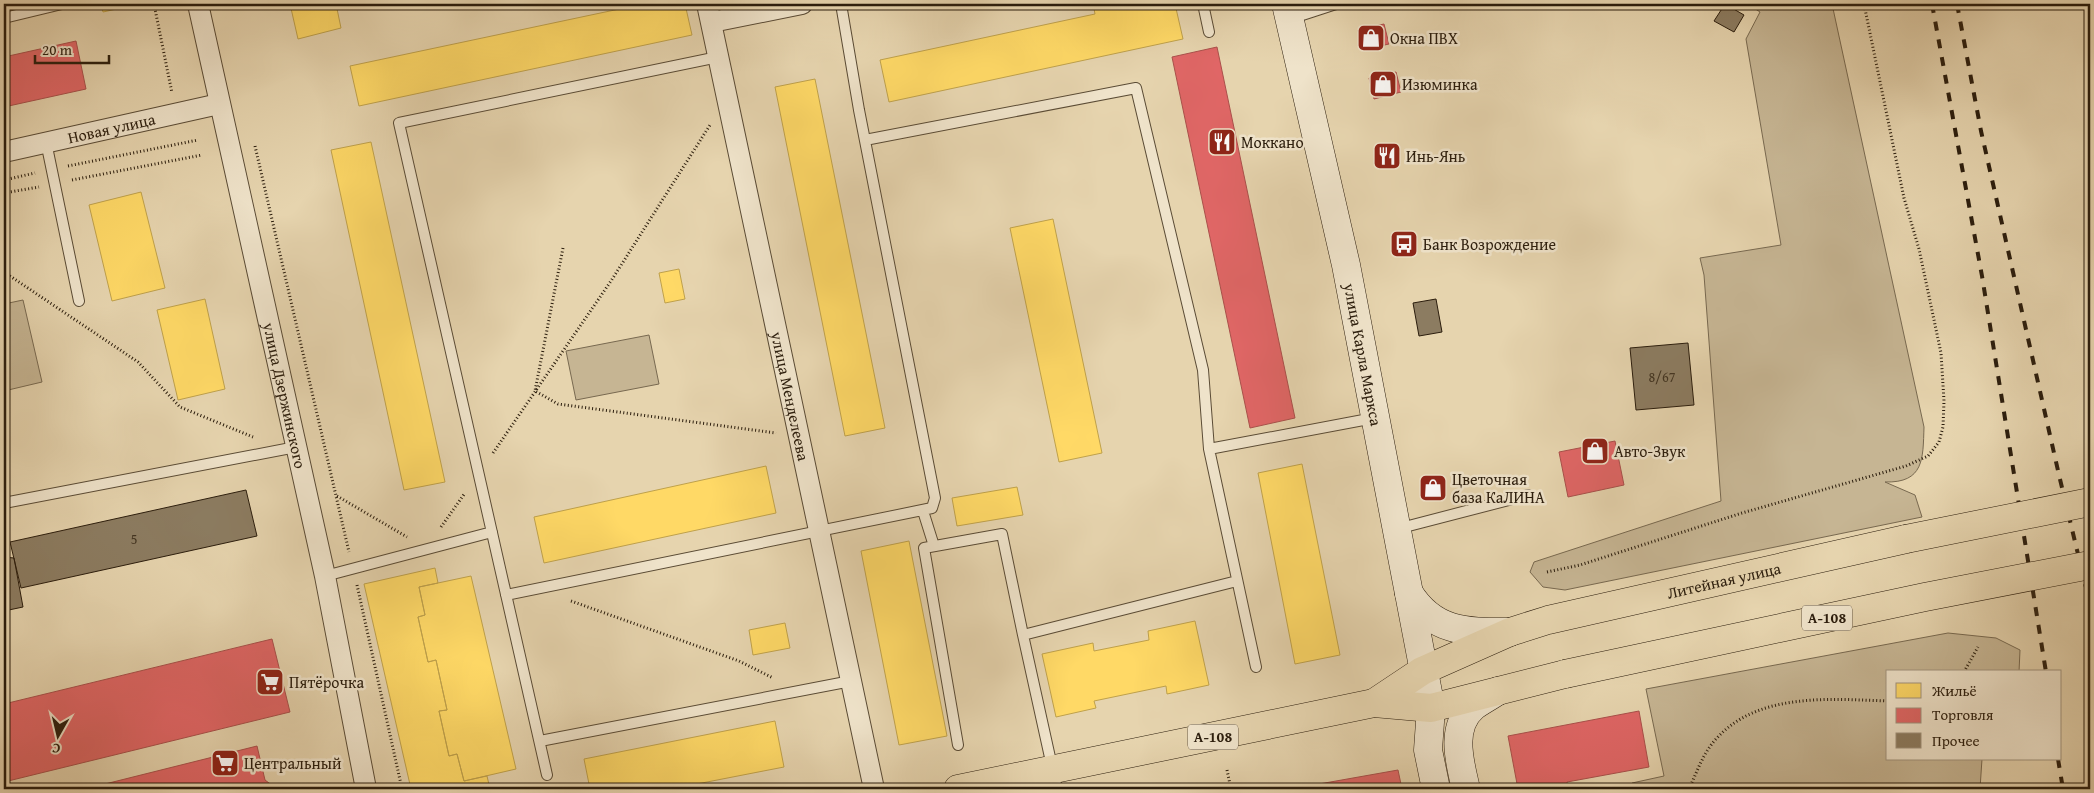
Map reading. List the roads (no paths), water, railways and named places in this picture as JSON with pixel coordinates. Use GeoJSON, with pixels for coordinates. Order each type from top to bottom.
{"type":"FeatureCollection","features":[{"type":"Feature","properties":{"kind":"highway","name":"Литейная улица"},"geometry":{"type":"LineString","coordinates":[[1374,703],[1422,671],[1510,632],[1548,620],[1906,540],[2090,502]]}},
{"type":"Feature","properties":{"kind":"highway","name":"Литейная улица"},"geometry":{"type":"LineString","coordinates":[[958,789],[1055,779],[1374,703],[1431,708],[1565,674],[2090,565]]}},
{"type":"Feature","properties":{"kind":"street","name":"улица Дзержинского"},"geometry":{"type":"LineString","coordinates":[[198,4],[325,576],[366,789]]}},
{"type":"Feature","properties":{"kind":"street"},"geometry":{"type":"LineString","coordinates":[[710,13],[802,4]]}},
{"type":"Feature","properties":{"kind":"street","name":"улица Карла Маркса"},"geometry":{"type":"LineString","coordinates":[[1288,12],[1346,265],[1422,671],[1431,708],[1428,750],[1436,789]]}},
{"type":"Feature","properties":{"kind":"street","name":"улица Менделеева"},"geometry":{"type":"LineString","coordinates":[[710,13],[726,97],[874,789]]}},
{"type":"Feature","properties":{"kind":"street","name":"Новая улица"},"geometry":{"type":"LineString","coordinates":[[4,152],[220,104]]}},
{"type":"Feature","properties":{"kind":"street","name":"А-108"},"geometry":{"type":"LineString","coordinates":[[1408,590],[1417,606],[1432,620],[1452,628],[1473,632],[1510,632]]}},
{"type":"Feature","properties":{"kind":"street","name":"улица Карла Маркса"},"geometry":{"type":"LineString","coordinates":[[1466,789],[1458,749],[1461,725],[1473,707],[1498,691]]}},
{"type":"Feature","properties":{"kind":"street","name":"улица Карла Маркса"},"geometry":{"type":"LineString","coordinates":[[1431,708],[1458,749]]}},
{"type":"Feature","properties":{"kind":"lane"},"geometry":{"type":"LineString","coordinates":[[4,18],[62,4]]}},
{"type":"Feature","properties":{"kind":"lane"},"geometry":{"type":"LineString","coordinates":[[506,595],[932,508],[935,498],[865,140],[841,4]]}},
{"type":"Feature","properties":{"kind":"lane"},"geometry":{"type":"LineString","coordinates":[[1203,4],[1209,32]]}},
{"type":"Feature","properties":{"kind":"lane"},"geometry":{"type":"LineString","coordinates":[[1288,12],[1336,4]]}},
{"type":"Feature","properties":{"kind":"lane"},"geometry":{"type":"LineString","coordinates":[[547,775],[399,123],[718,57]]}},
{"type":"Feature","properties":{"kind":"lane"},"geometry":{"type":"LineString","coordinates":[[865,140],[1136,88],[1203,370],[1209,449],[1256,667]]}},
{"type":"Feature","properties":{"kind":"lane"},"geometry":{"type":"LineString","coordinates":[[46,142],[79,301]]}},
{"type":"Feature","properties":{"kind":"lane"},"geometry":{"type":"LineString","coordinates":[[1209,449],[1375,417]]}},
{"type":"Feature","properties":{"kind":"lane"},"geometry":{"type":"LineString","coordinates":[[4,503],[296,448]]}},
{"type":"Feature","properties":{"kind":"lane"},"geometry":{"type":"LineString","coordinates":[[1396,529],[1528,495]]}},
{"type":"Feature","properties":{"kind":"lane"},"geometry":{"type":"LineString","coordinates":[[923,511],[934,546]]}},
{"type":"Feature","properties":{"kind":"lane"},"geometry":{"type":"LineString","coordinates":[[325,576],[353,567],[492,532]]}},
{"type":"Feature","properties":{"kind":"lane"},"geometry":{"type":"LineString","coordinates":[[958,745],[924,548],[1002,534],[1055,779]]}},
{"type":"Feature","properties":{"kind":"lane"},"geometry":{"type":"LineString","coordinates":[[1023,635],[1237,582]]}},
{"type":"Feature","properties":{"kind":"lane"},"geometry":{"type":"LineString","coordinates":[[540,741],[851,681]]}},
{"type":"Feature","properties":{"kind":"railway"},"geometry":{"type":"LineString","coordinates":[[1932,4],[1982,276],[2046,670]]}},
{"type":"Feature","properties":{"kind":"railway"},"geometry":{"type":"LineString","coordinates":[[1957,4],[1981,131],[2090,604]]}},
{"type":"Feature","properties":{"kind":"railway"},"geometry":{"type":"LineString","coordinates":[[2058,760],[2063,789]]}},
{"type":"Feature","properties":{"kind":"place","name":"Окна ПВХ"},"geometry":{"type":"Point","coordinates":[1371,38]}},
{"type":"Feature","properties":{"kind":"place","name":"Изюминка"},"geometry":{"type":"Point","coordinates":[1383,84]}},
{"type":"Feature","properties":{"kind":"place","name":"Моккано"},"geometry":{"type":"Point","coordinates":[1222,142]}},
{"type":"Feature","properties":{"kind":"place","name":"Инь-Янь"},"geometry":{"type":"Point","coordinates":[1387,156]}},
{"type":"Feature","properties":{"kind":"place","name":"Банк Возрождение"},"geometry":{"type":"Point","coordinates":[1404,244]}},
{"type":"Feature","properties":{"kind":"place","name":"Авто-Звук"},"geometry":{"type":"Point","coordinates":[1595,451]}},
{"type":"Feature","properties":{"kind":"place","name":"Цветочная база КаЛИНА"},"geometry":{"type":"Point","coordinates":[1433,488]}},
{"type":"Feature","properties":{"kind":"place","name":"Пятёрочка"},"geometry":{"type":"Point","coordinates":[270,682]}},
{"type":"Feature","properties":{"kind":"place","name":"Центральный"},"geometry":{"type":"Point","coordinates":[225,763]}}]}
